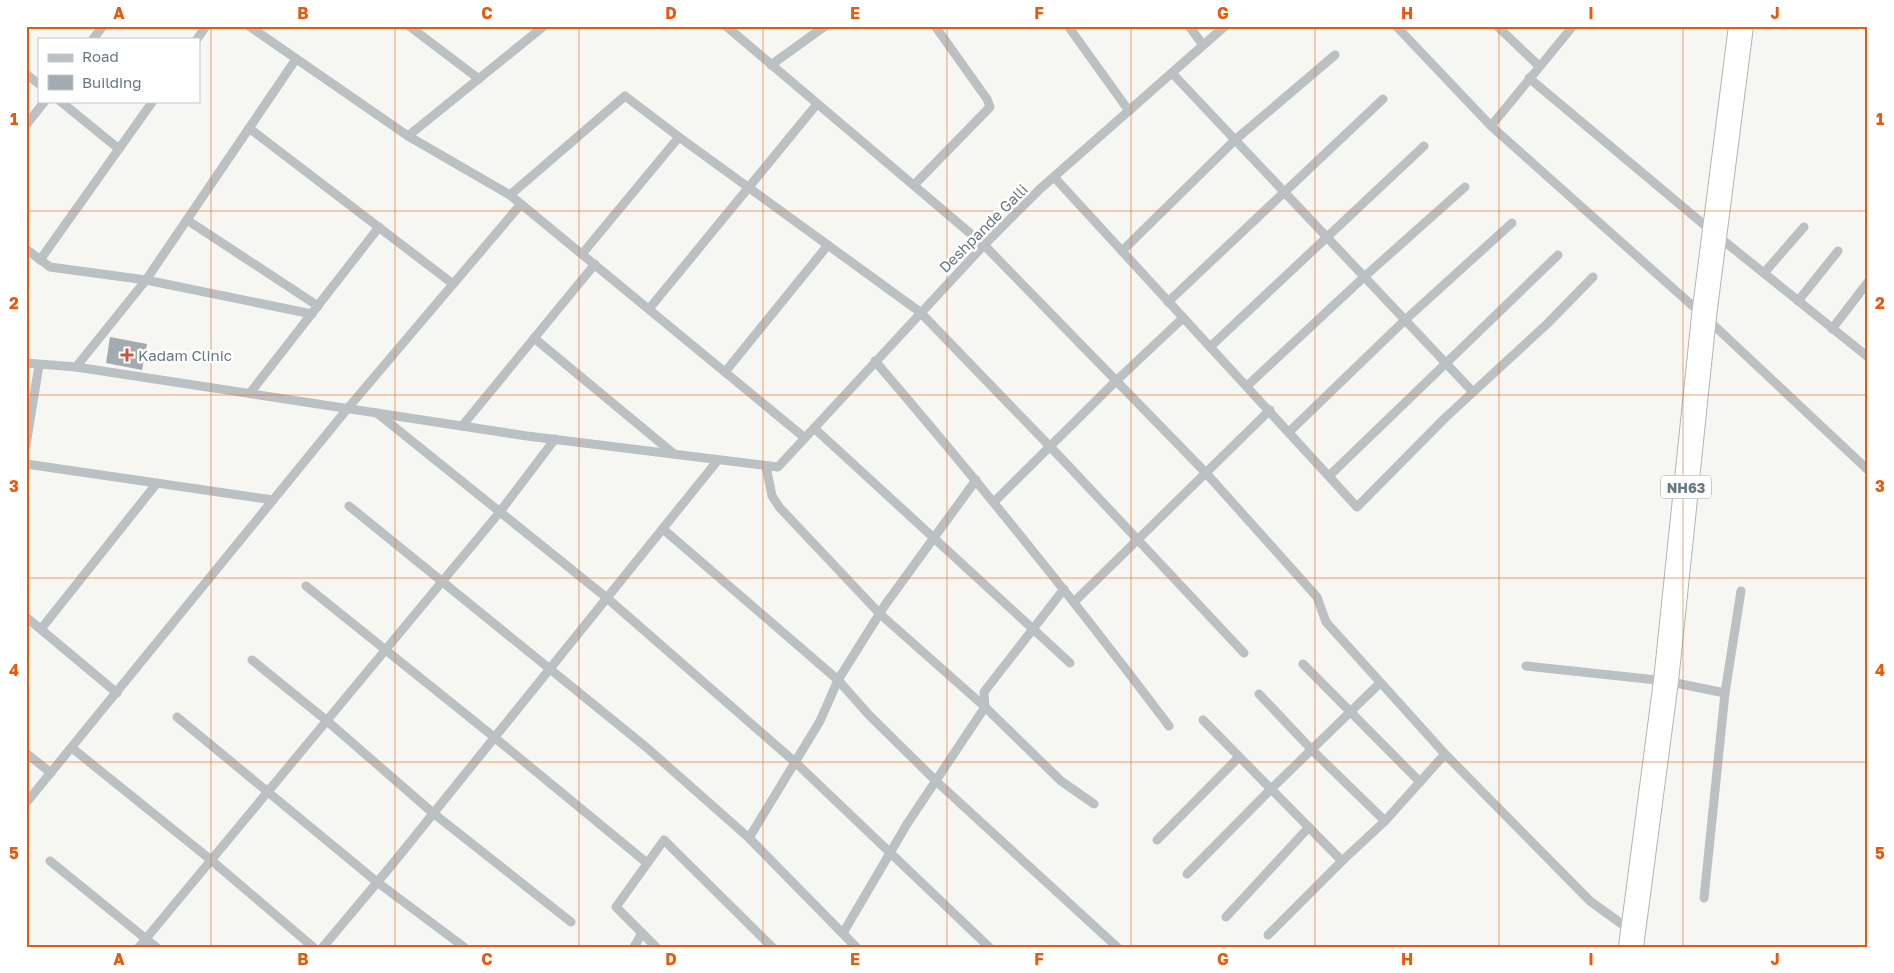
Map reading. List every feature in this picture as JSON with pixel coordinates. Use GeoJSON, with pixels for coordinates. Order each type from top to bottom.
{"type":"FeatureCollection","features":[{"type":"Feature","properties":{"kind":"highway","name":"NH63"},"geometry":{"type":"LineString","coordinates":[[1631,939],[1666,681],[1704,316],[1741,26]]}},
{"type":"Feature","properties":{"kind":"street"},"geometry":{"type":"LineString","coordinates":[[94,38],[103,26]]}},
{"type":"Feature","properties":{"kind":"street"},"geometry":{"type":"LineString","coordinates":[[198,38],[206,26]]}},
{"type":"Feature","properties":{"kind":"street"},"geometry":{"type":"LineString","coordinates":[[250,26],[296,60],[408,136],[510,195],[805,438]]}},
{"type":"Feature","properties":{"kind":"street"},"geometry":{"type":"LineString","coordinates":[[409,26],[479,79]]}},
{"type":"Feature","properties":{"kind":"street"},"geometry":{"type":"LineString","coordinates":[[408,136],[544,26]]}},
{"type":"Feature","properties":{"kind":"street"},"geometry":{"type":"LineString","coordinates":[[726,26],[984,245],[1206,473],[1317,596],[1326,622],[1445,754],[1590,901],[1631,939]]}},
{"type":"Feature","properties":{"kind":"street"},"geometry":{"type":"LineString","coordinates":[[772,65],[825,26]]}},
{"type":"Feature","properties":{"kind":"street"},"geometry":{"type":"LineString","coordinates":[[914,186],[990,107],[987,99],[935,26]]}},
{"type":"Feature","properties":{"kind":"street"},"geometry":{"type":"LineString","coordinates":[[1068,26],[1129,111]]}},
{"type":"Feature","properties":{"kind":"street"},"geometry":{"type":"LineString","coordinates":[[1189,26],[1203,45]]}},
{"type":"Feature","properties":{"kind":"street","name":"Deshpande Galli"},"geometry":{"type":"LineString","coordinates":[[766,466],[778,467],[920,312],[984,245],[1054,177],[1225,26]]}},
{"type":"Feature","properties":{"kind":"street"},"geometry":{"type":"LineString","coordinates":[[1396,26],[1491,126],[1704,316],[1868,470]]}},
{"type":"Feature","properties":{"kind":"street"},"geometry":{"type":"LineString","coordinates":[[1497,26],[1539,66]]}},
{"type":"Feature","properties":{"kind":"street"},"geometry":{"type":"LineString","coordinates":[[1491,126],[1573,26]]}},
{"type":"Feature","properties":{"kind":"street"},"geometry":{"type":"LineString","coordinates":[[1122,251],[1235,140],[1335,55]]}},
{"type":"Feature","properties":{"kind":"street"},"geometry":{"type":"LineString","coordinates":[[76,367],[146,280],[296,60]]}},
{"type":"Feature","properties":{"kind":"street"},"geometry":{"type":"LineString","coordinates":[[1172,73],[1474,392]]}},
{"type":"Feature","properties":{"kind":"street"},"geometry":{"type":"LineString","coordinates":[[26,74],[38,83]]}},
{"type":"Feature","properties":{"kind":"street"},"geometry":{"type":"LineString","coordinates":[[1529,78],[1714,233],[1867,356]]}},
{"type":"Feature","properties":{"kind":"street"},"geometry":{"type":"LineString","coordinates":[[510,195],[625,96],[748,188],[920,312],[1244,653]]}},
{"type":"Feature","properties":{"kind":"street"},"geometry":{"type":"LineString","coordinates":[[1168,302],[1383,99]]}},
{"type":"Feature","properties":{"kind":"street"},"geometry":{"type":"LineString","coordinates":[[26,125],[44,102]]}},
{"type":"Feature","properties":{"kind":"street"},"geometry":{"type":"LineString","coordinates":[[61,102],[119,149]]}},
{"type":"Feature","properties":{"kind":"street"},"geometry":{"type":"LineString","coordinates":[[40,260],[151,102]]}},
{"type":"Feature","properties":{"kind":"street"},"geometry":{"type":"LineString","coordinates":[[649,309],[817,104]]}},
{"type":"Feature","properties":{"kind":"street"},"geometry":{"type":"LineString","coordinates":[[249,128],[453,284]]}},
{"type":"Feature","properties":{"kind":"street"},"geometry":{"type":"LineString","coordinates":[[582,254],[679,137]]}},
{"type":"Feature","properties":{"kind":"street"},"geometry":{"type":"LineString","coordinates":[[1210,347],[1424,146]]}},
{"type":"Feature","properties":{"kind":"street"},"geometry":{"type":"LineString","coordinates":[[1054,177],[1270,410],[1357,507],[1474,392],[1548,324],[1594,277]]}},
{"type":"Feature","properties":{"kind":"street"},"geometry":{"type":"LineString","coordinates":[[1247,386],[1464,187]]}},
{"type":"Feature","properties":{"kind":"street"},"geometry":{"type":"LineString","coordinates":[[26,803],[348,408],[520,204]]}},
{"type":"Feature","properties":{"kind":"street"},"geometry":{"type":"LineString","coordinates":[[187,220],[318,306]]}},
{"type":"Feature","properties":{"kind":"street"},"geometry":{"type":"LineString","coordinates":[[1289,432],[1405,320],[1512,223]]}},
{"type":"Feature","properties":{"kind":"street"},"geometry":{"type":"LineString","coordinates":[[1764,274],[1804,227]]}},
{"type":"Feature","properties":{"kind":"street"},"geometry":{"type":"LineString","coordinates":[[250,393],[379,228]]}},
{"type":"Feature","properties":{"kind":"street"},"geometry":{"type":"LineString","coordinates":[[725,372],[828,245]]}},
{"type":"Feature","properties":{"kind":"street"},"geometry":{"type":"LineString","coordinates":[[26,249],[50,267],[146,280],[312,314]]}},
{"type":"Feature","properties":{"kind":"street"},"geometry":{"type":"LineString","coordinates":[[1798,301],[1838,251]]}},
{"type":"Feature","properties":{"kind":"street"},"geometry":{"type":"LineString","coordinates":[[1329,476],[1558,255]]}},
{"type":"Feature","properties":{"kind":"street"},"geometry":{"type":"LineString","coordinates":[[462,426],[594,264]]}},
{"type":"Feature","properties":{"kind":"street"},"geometry":{"type":"LineString","coordinates":[[1832,329],[1868,282]]}},
{"type":"Feature","properties":{"kind":"street"},"geometry":{"type":"LineString","coordinates":[[994,502],[1116,381],[1183,318]]}},
{"type":"Feature","properties":{"kind":"street"},"geometry":{"type":"LineString","coordinates":[[534,338],[674,454]]}},
{"type":"Feature","properties":{"kind":"street"},"geometry":{"type":"LineString","coordinates":[[875,361],[994,502],[1064,589],[1169,726]]}},
{"type":"Feature","properties":{"kind":"street"},"geometry":{"type":"LineString","coordinates":[[26,364],[76,367],[462,426],[766,466],[772,496],[780,508],[880,614],[985,707],[1061,780],[1094,804]]}},
{"type":"Feature","properties":{"kind":"street"},"geometry":{"type":"LineString","coordinates":[[26,445],[39,365]]}},
{"type":"Feature","properties":{"kind":"street"},"geometry":{"type":"LineString","coordinates":[[1074,602],[1270,410]]}},
{"type":"Feature","properties":{"kind":"street"},"geometry":{"type":"LineString","coordinates":[[376,412],[499,513],[607,598],[795,762],[989,947]]}},
{"type":"Feature","properties":{"kind":"street"},"geometry":{"type":"LineString","coordinates":[[814,428],[1070,663]]}},
{"type":"Feature","properties":{"kind":"street"},"geometry":{"type":"LineString","coordinates":[[139,947],[499,513],[555,439]]}},
{"type":"Feature","properties":{"kind":"street"},"geometry":{"type":"LineString","coordinates":[[323,947],[718,460]]}},
{"type":"Feature","properties":{"kind":"street"},"geometry":{"type":"LineString","coordinates":[[26,464],[273,500]]}},
{"type":"Feature","properties":{"kind":"street"},"geometry":{"type":"LineString","coordinates":[[749,838],[820,721],[838,680],[880,614],[976,480]]}},
{"type":"Feature","properties":{"kind":"street"},"geometry":{"type":"LineString","coordinates":[[41,629],[157,484]]}},
{"type":"Feature","properties":{"kind":"street"},"geometry":{"type":"LineString","coordinates":[[349,506],[646,747],[749,838],[856,947]]}},
{"type":"Feature","properties":{"kind":"street"},"geometry":{"type":"LineString","coordinates":[[663,529],[838,680],[869,715],[936,781],[1117,947]]}},
{"type":"Feature","properties":{"kind":"street"},"geometry":{"type":"LineString","coordinates":[[306,586],[647,863]]}},
{"type":"Feature","properties":{"kind":"street"},"geometry":{"type":"LineString","coordinates":[[843,934],[890,853],[985,707],[984,692],[1064,589]]}},
{"type":"Feature","properties":{"kind":"street"},"geometry":{"type":"LineString","coordinates":[[1704,898],[1725,693],[1740,591]]}},
{"type":"Feature","properties":{"kind":"street"},"geometry":{"type":"LineString","coordinates":[[26,617],[116,693]]}},
{"type":"Feature","properties":{"kind":"street"},"geometry":{"type":"LineString","coordinates":[[252,660],[326,720],[433,813],[571,922]]}},
{"type":"Feature","properties":{"kind":"street"},"geometry":{"type":"LineString","coordinates":[[1303,664],[1420,782]]}},
{"type":"Feature","properties":{"kind":"street"},"geometry":{"type":"LineString","coordinates":[[1526,666],[1666,681],[1725,693]]}},
{"type":"Feature","properties":{"kind":"street"},"geometry":{"type":"LineString","coordinates":[[1187,874],[1380,682]]}},
{"type":"Feature","properties":{"kind":"street"},"geometry":{"type":"LineString","coordinates":[[1259,694],[1312,750],[1385,821]]}},
{"type":"Feature","properties":{"kind":"street"},"geometry":{"type":"LineString","coordinates":[[177,717],[377,882],[464,947]]}},
{"type":"Feature","properties":{"kind":"street"},"geometry":{"type":"LineString","coordinates":[[1203,720],[1342,861]]}},
{"type":"Feature","properties":{"kind":"street"},"geometry":{"type":"LineString","coordinates":[[72,748],[211,860],[312,947]]}},
{"type":"Feature","properties":{"kind":"street"},"geometry":{"type":"LineString","coordinates":[[26,753],[51,773]]}},
{"type":"Feature","properties":{"kind":"street"},"geometry":{"type":"LineString","coordinates":[[1268,935],[1385,821],[1445,754]]}},
{"type":"Feature","properties":{"kind":"street"},"geometry":{"type":"LineString","coordinates":[[1157,840],[1239,757]]}},
{"type":"Feature","properties":{"kind":"street"},"geometry":{"type":"LineString","coordinates":[[1226,917],[1309,827]]}},
{"type":"Feature","properties":{"kind":"street"},"geometry":{"type":"LineString","coordinates":[[656,947],[616,907],[664,840],[772,947]]}},
{"type":"Feature","properties":{"kind":"street"},"geometry":{"type":"LineString","coordinates":[[50,861],[156,947]]}},
{"type":"Feature","properties":{"kind":"street"},"geometry":{"type":"LineString","coordinates":[[634,947],[642,933]]}},
{"type":"Feature","properties":{"kind":"building"},"geometry":{"type":"Polygon","coordinates":[[[110,337],[147,344],[142,370],[106,363],[110,337]]]}},
{"type":"Feature","properties":{"kind":"place","name":"Kadam Clinic"},"geometry":{"type":"Point","coordinates":[127,355]}}]}
